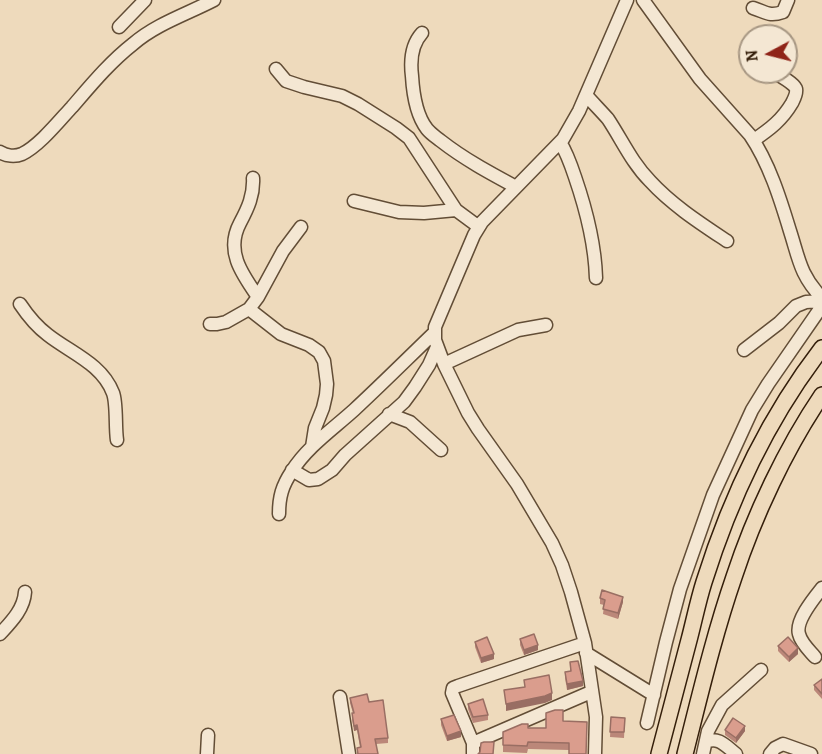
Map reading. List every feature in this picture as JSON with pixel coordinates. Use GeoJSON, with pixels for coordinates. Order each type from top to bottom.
{"type":"FeatureCollection","features":[{"type":"Feature","properties":{"kind":"main road"},"geometry":{"type":"LineString","coordinates":[[659,754],[703,584],[725,520],[768,430],[822,348]]}},
{"type":"Feature","properties":{"kind":"main road"},"geometry":{"type":"LineString","coordinates":[[685,754],[720,622],[748,536],[786,456],[822,395]]}},
{"type":"Feature","properties":{"kind":"street"},"geometry":{"type":"LineString","coordinates":[[119,27],[145,0]]}},
{"type":"Feature","properties":{"kind":"street"},"geometry":{"type":"LineString","coordinates":[[0,152],[13,156],[29,149],[55,126],[91,85],[134,43],[148,33],[214,0]]}},
{"type":"Feature","properties":{"kind":"street"},"geometry":{"type":"LineString","coordinates":[[595,754],[596,717],[585,648],[562,565],[552,543],[517,484],[468,413],[444,364],[434,333],[438,318],[479,227],[560,142],[571,127],[627,0]]}},
{"type":"Feature","properties":{"kind":"street"},"geometry":{"type":"LineString","coordinates":[[643,0],[700,79],[754,140],[764,158],[801,267],[807,280],[822,299],[796,306],[779,323],[744,350]]}},
{"type":"Feature","properties":{"kind":"street"},"geometry":{"type":"LineString","coordinates":[[753,8],[766,14],[777,14],[783,12],[788,0]]}},
{"type":"Feature","properties":{"kind":"street"},"geometry":{"type":"LineString","coordinates":[[422,33],[417,38],[410,63],[415,100],[426,128],[448,147],[516,187]]}},
{"type":"Feature","properties":{"kind":"street"},"geometry":{"type":"LineString","coordinates":[[276,69],[286,81],[342,96],[358,104],[409,138],[456,210],[479,227]]}},
{"type":"Feature","properties":{"kind":"street"},"geometry":{"type":"LineString","coordinates":[[754,140],[783,117],[796,96],[796,89],[792,84]]}},
{"type":"Feature","properties":{"kind":"street"},"geometry":{"type":"LineString","coordinates":[[586,95],[606,117],[633,160],[650,181],[697,221],[727,241]]}},
{"type":"Feature","properties":{"kind":"street"},"geometry":{"type":"LineString","coordinates":[[409,138],[448,147]]}},
{"type":"Feature","properties":{"kind":"street"},"geometry":{"type":"LineString","coordinates":[[560,142],[566,150],[583,202],[596,260],[596,278]]}},
{"type":"Feature","properties":{"kind":"street"},"geometry":{"type":"LineString","coordinates":[[253,178],[252,196],[233,246],[242,272],[258,297]]}},
{"type":"Feature","properties":{"kind":"street"},"geometry":{"type":"LineString","coordinates":[[354,201],[409,213],[456,210]]}},
{"type":"Feature","properties":{"kind":"street"},"geometry":{"type":"LineString","coordinates":[[210,324],[226,322],[249,309],[283,252],[301,227]]}},
{"type":"Feature","properties":{"kind":"street"},"geometry":{"type":"LineString","coordinates":[[20,304],[38,327],[91,364],[106,378],[115,397],[117,440]]}},
{"type":"Feature","properties":{"kind":"street"},"geometry":{"type":"LineString","coordinates":[[647,723],[681,589],[717,486],[752,410],[822,306]]}},
{"type":"Feature","properties":{"kind":"street"},"geometry":{"type":"LineString","coordinates":[[249,309],[281,334],[309,345],[319,352],[324,361],[326,395],[315,428],[312,447]]}},
{"type":"Feature","properties":{"kind":"street"},"geometry":{"type":"LineString","coordinates":[[444,364],[518,330],[546,325]]}},
{"type":"Feature","properties":{"kind":"street"},"geometry":{"type":"LineString","coordinates":[[279,514],[279,498],[292,470],[312,447],[434,333]]}},
{"type":"Feature","properties":{"kind":"street"},"geometry":{"type":"LineString","coordinates":[[292,470],[309,480],[318,479],[332,471],[345,455],[404,402],[429,365],[438,347]]}},
{"type":"Feature","properties":{"kind":"street"},"geometry":{"type":"LineString","coordinates":[[389,414],[410,422],[441,450]]}},
{"type":"Feature","properties":{"kind":"street"},"geometry":{"type":"LineString","coordinates":[[815,657],[800,639],[798,630],[807,608],[822,588]]}},
{"type":"Feature","properties":{"kind":"street"},"geometry":{"type":"LineString","coordinates":[[0,634],[21,608],[25,592]]}},
{"type":"Feature","properties":{"kind":"street"},"geometry":{"type":"LineString","coordinates":[[585,648],[654,695]]}},
{"type":"Feature","properties":{"kind":"street"},"geometry":{"type":"LineString","coordinates":[[585,648],[458,686],[453,688],[452,693],[473,748],[591,692]]}},
{"type":"Feature","properties":{"kind":"street"},"geometry":{"type":"LineString","coordinates":[[704,748],[712,722],[722,705],[761,670]]}},
{"type":"Feature","properties":{"kind":"street"},"geometry":{"type":"LineString","coordinates":[[340,697],[349,754]]}},
{"type":"Feature","properties":{"kind":"street"},"geometry":{"type":"LineString","coordinates":[[207,754],[208,735]]}},
{"type":"Feature","properties":{"kind":"street"},"geometry":{"type":"LineString","coordinates":[[704,748],[712,739],[716,739],[736,754]]}},
{"type":"Feature","properties":{"kind":"street"},"geometry":{"type":"LineString","coordinates":[[770,754],[783,744],[811,754]]}},
{"type":"Feature","properties":{"kind":"building"},"geometry":{"type":"Polygon","coordinates":[[[602,590],[623,597],[618,613],[603,609],[605,600],[600,598],[602,590]]]}},
{"type":"Feature","properties":{"kind":"building"},"geometry":{"type":"Polygon","coordinates":[[[534,634],[538,645],[524,650],[520,639],[534,634]]]}},
{"type":"Feature","properties":{"kind":"building"},"geometry":{"type":"Polygon","coordinates":[[[487,637],[494,654],[481,658],[475,642],[487,637]]]}},
{"type":"Feature","properties":{"kind":"building"},"geometry":{"type":"Polygon","coordinates":[[[788,637],[798,648],[789,657],[778,646],[788,637]]]}},
{"type":"Feature","properties":{"kind":"building"},"geometry":{"type":"Polygon","coordinates":[[[578,661],[583,681],[567,684],[565,672],[571,671],[570,662],[578,661]]]}},
{"type":"Feature","properties":{"kind":"building"},"geometry":{"type":"Polygon","coordinates":[[[549,675],[552,693],[506,704],[504,690],[525,687],[524,680],[549,675]]]}},
{"type":"Feature","properties":{"kind":"building"},"geometry":{"type":"Polygon","coordinates":[[[822,679],[822,694],[814,685],[822,679]]]}},
{"type":"Feature","properties":{"kind":"building"},"geometry":{"type":"Polygon","coordinates":[[[367,694],[369,702],[383,700],[388,738],[375,739],[378,754],[358,754],[357,748],[361,747],[357,725],[354,726],[352,713],[354,713],[350,698],[367,694]]]}},
{"type":"Feature","properties":{"kind":"building"},"geometry":{"type":"Polygon","coordinates":[[[483,699],[488,715],[473,717],[468,704],[483,699]]]}},
{"type":"Feature","properties":{"kind":"building"},"geometry":{"type":"Polygon","coordinates":[[[563,710],[563,721],[587,722],[586,754],[569,754],[569,743],[528,742],[527,746],[503,745],[503,732],[522,724],[528,724],[528,728],[546,728],[546,713],[563,710]]]}},
{"type":"Feature","properties":{"kind":"building"},"geometry":{"type":"Polygon","coordinates":[[[454,715],[461,731],[447,736],[441,719],[454,715]]]}},
{"type":"Feature","properties":{"kind":"building"},"geometry":{"type":"Polygon","coordinates":[[[611,717],[625,718],[624,732],[610,732],[611,717]]]}},
{"type":"Feature","properties":{"kind":"building"},"geometry":{"type":"Polygon","coordinates":[[[733,718],[745,726],[736,738],[725,730],[733,718]]]}},
{"type":"Feature","properties":{"kind":"building"},"geometry":{"type":"Polygon","coordinates":[[[494,742],[493,754],[478,754],[481,743],[494,742]]]}}]}
